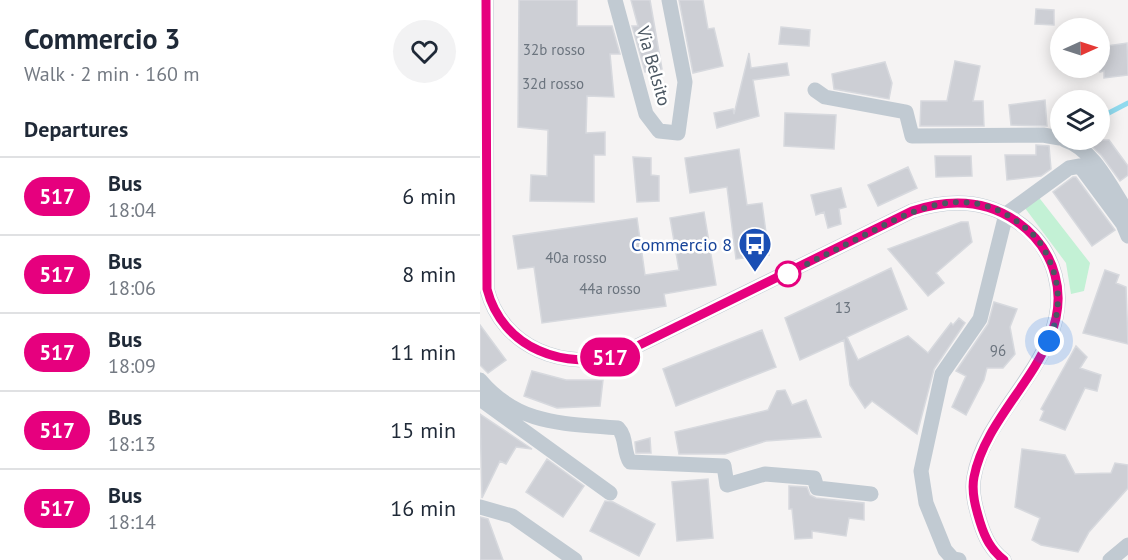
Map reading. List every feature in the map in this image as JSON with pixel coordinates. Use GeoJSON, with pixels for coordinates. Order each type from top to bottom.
{"type":"FeatureCollection","features":[{"type":"Feature","properties":{"kind":"street"},"geometry":{"type":"LineString","coordinates":[[486,0],[487,289],[494,311],[506,329],[530,347],[573,360],[611,357],[671,331],[912,211],[930,205],[966,203],[988,206],[1006,214],[1029,230],[1041,244],[1052,264],[1060,303],[1057,320],[1049,341],[991,437],[974,478],[974,497],[983,530],[1000,559]]}},
{"type":"Feature","properties":{"kind":"street","name":"Via Belsito"},"geometry":{"type":"LineString","coordinates":[[615,0],[646,114],[659,131],[678,133],[685,82],[669,0]]}},
{"type":"Feature","properties":{"kind":"street"},"geometry":{"type":"LineString","coordinates":[[815,90],[825,97],[906,112],[912,136],[1028,135],[1050,137]]}},
{"type":"Feature","properties":{"kind":"street"},"geometry":{"type":"LineString","coordinates":[[1028,135],[1039,129],[1050,128]]}},
{"type":"Feature","properties":{"kind":"street"},"geometry":{"type":"LineString","coordinates":[[1083,150],[1128,213]]}},
{"type":"Feature","properties":{"kind":"street"},"geometry":{"type":"LineString","coordinates":[[960,560],[953,559],[945,550],[926,503],[921,471],[942,374],[980,320],[1006,214],[1069,168],[1080,166],[1098,188],[1128,236]]}},
{"type":"Feature","properties":{"kind":"street"},"geometry":{"type":"LineString","coordinates":[[480,380],[525,416],[553,422],[618,428],[623,433],[626,456],[630,462],[724,466],[727,485],[778,473],[814,478],[817,488],[871,494]]}},
{"type":"Feature","properties":{"kind":"street"},"geometry":{"type":"LineString","coordinates":[[480,399],[610,493]]}},
{"type":"Feature","properties":{"kind":"street"},"geometry":{"type":"LineString","coordinates":[[480,507],[512,516],[575,560]]}},
{"type":"Feature","properties":{"kind":"street"},"geometry":{"type":"LineString","coordinates":[[1110,560],[1128,545]]}},
{"type":"Feature","properties":{"kind":"green space"},"geometry":{"type":"Polygon","coordinates":[[[1037,195],[1090,263],[1084,291],[1071,294],[1066,263],[1025,208],[1037,195]]]}},
{"type":"Feature","properties":{"kind":"building"},"geometry":{"type":"Polygon","coordinates":[[[519,0],[577,0],[577,26],[612,26],[620,54],[610,54],[614,97],[587,96],[586,133],[605,132],[605,155],[594,155],[594,202],[530,201],[531,175],[547,176],[548,130],[518,127],[519,0]]]}},
{"type":"Feature","properties":{"kind":"building"},"geometry":{"type":"Polygon","coordinates":[[[631,0],[650,0],[662,69],[645,72],[632,26],[638,26],[631,0]]]}},
{"type":"Feature","properties":{"kind":"building"},"geometry":{"type":"Polygon","coordinates":[[[679,0],[703,0],[708,29],[714,28],[723,66],[693,73],[679,0]]]}},
{"type":"Feature","properties":{"kind":"building"},"geometry":{"type":"Polygon","coordinates":[[[1036,9],[1054,10],[1054,18],[1050,18],[1050,25],[1035,24],[1036,9]]]}},
{"type":"Feature","properties":{"kind":"building"},"geometry":{"type":"Polygon","coordinates":[[[781,27],[810,30],[809,46],[779,44],[781,27]]]}},
{"type":"Feature","properties":{"kind":"building"},"geometry":{"type":"Polygon","coordinates":[[[1127,43],[1128,75],[1110,77],[1110,46],[1127,43]]]}},
{"type":"Feature","properties":{"kind":"building"},"geometry":{"type":"Polygon","coordinates":[[[749,53],[751,68],[787,63],[789,75],[753,80],[759,116],[717,128],[714,113],[733,109],[734,114],[749,53]]]}},
{"type":"Feature","properties":{"kind":"building"},"geometry":{"type":"Polygon","coordinates":[[[955,61],[980,66],[973,101],[983,101],[984,126],[920,126],[921,101],[947,101],[955,61]]]}},
{"type":"Feature","properties":{"kind":"building"},"geometry":{"type":"Polygon","coordinates":[[[885,62],[892,83],[889,99],[834,89],[832,74],[885,62]]]}},
{"type":"Feature","properties":{"kind":"building"},"geometry":{"type":"Polygon","coordinates":[[[1045,100],[1047,126],[1011,125],[1009,105],[1045,100]]]}},
{"type":"Feature","properties":{"kind":"building"},"geometry":{"type":"Polygon","coordinates":[[[785,113],[836,115],[834,149],[784,146],[785,113]]]}},
{"type":"Feature","properties":{"kind":"building"},"geometry":{"type":"Polygon","coordinates":[[[1110,141],[1128,166],[1128,175],[1120,181],[1096,150],[1110,150],[1110,141]]]}},
{"type":"Feature","properties":{"kind":"building"},"geometry":{"type":"Polygon","coordinates":[[[1036,145],[1049,146],[1051,169],[1041,176],[1007,180],[1005,155],[1036,155],[1036,145]]]}},
{"type":"Feature","properties":{"kind":"building"},"geometry":{"type":"Polygon","coordinates":[[[739,149],[747,205],[762,203],[769,255],[736,259],[727,187],[690,193],[685,158],[739,149]]]}},
{"type":"Feature","properties":{"kind":"building"},"geometry":{"type":"Polygon","coordinates":[[[935,156],[971,156],[972,176],[936,177],[935,156]]]}},
{"type":"Feature","properties":{"kind":"building"},"geometry":{"type":"Polygon","coordinates":[[[633,157],[651,158],[651,175],[659,176],[659,201],[637,202],[633,157]]]}},
{"type":"Feature","properties":{"kind":"building"},"geometry":{"type":"Polygon","coordinates":[[[908,167],[917,188],[878,206],[868,185],[908,167]]]}},
{"type":"Feature","properties":{"kind":"building"},"geometry":{"type":"Polygon","coordinates":[[[1076,177],[1115,230],[1092,246],[1053,192],[1076,177]]]}},
{"type":"Feature","properties":{"kind":"building"},"geometry":{"type":"Polygon","coordinates":[[[841,188],[846,207],[839,209],[841,224],[828,228],[824,212],[816,215],[811,195],[841,188]]]}},
{"type":"Feature","properties":{"kind":"building"},"geometry":{"type":"Polygon","coordinates":[[[704,212],[716,285],[664,294],[666,306],[542,323],[534,267],[518,269],[513,236],[637,218],[645,275],[679,270],[670,218],[704,212]]]}},
{"type":"Feature","properties":{"kind":"building"},"geometry":{"type":"Polygon","coordinates":[[[961,222],[968,222],[972,242],[936,273],[944,283],[928,296],[888,249],[961,222]]]}},
{"type":"Feature","properties":{"kind":"building"},"geometry":{"type":"Polygon","coordinates":[[[891,268],[907,309],[847,337],[858,360],[908,336],[928,353],[951,323],[953,325],[959,318],[965,323],[934,369],[917,434],[872,401],[865,408],[850,385],[844,340],[800,360],[785,318],[891,268]]]}},
{"type":"Feature","properties":{"kind":"building"},"geometry":{"type":"Polygon","coordinates":[[[1105,270],[1119,275],[1116,283],[1126,287],[1128,344],[1083,333],[1105,270]]]}},
{"type":"Feature","properties":{"kind":"building"},"geometry":{"type":"Polygon","coordinates":[[[994,302],[1017,309],[1010,327],[1015,354],[1003,368],[987,368],[984,380],[966,415],[952,407],[966,376],[956,371],[988,324],[994,302]]]}},
{"type":"Feature","properties":{"kind":"building"},"geometry":{"type":"Polygon","coordinates":[[[480,325],[506,360],[488,373],[480,365],[480,325]]]}},
{"type":"Feature","properties":{"kind":"building"},"geometry":{"type":"Polygon","coordinates":[[[762,330],[776,367],[676,406],[663,369],[762,330]]]}},
{"type":"Feature","properties":{"kind":"building"},"geometry":{"type":"Polygon","coordinates":[[[1076,346],[1087,357],[1080,368],[1101,375],[1097,391],[1085,388],[1065,430],[1040,420],[1044,411],[1041,409],[1076,346]]]}},
{"type":"Feature","properties":{"kind":"building"},"geometry":{"type":"Polygon","coordinates":[[[532,371],[566,380],[603,380],[600,406],[557,408],[524,396],[532,371]]]}},
{"type":"Feature","properties":{"kind":"building"},"geometry":{"type":"Polygon","coordinates":[[[785,390],[792,405],[806,400],[821,437],[766,441],[725,454],[679,454],[675,432],[768,410],[777,391],[785,390]]]}},
{"type":"Feature","properties":{"kind":"building"},"geometry":{"type":"Polygon","coordinates":[[[480,414],[532,449],[516,447],[506,464],[500,461],[482,498],[480,414]]]}},
{"type":"Feature","properties":{"kind":"building"},"geometry":{"type":"Polygon","coordinates":[[[650,438],[651,453],[636,453],[635,442],[650,438]]]}},
{"type":"Feature","properties":{"kind":"building"},"geometry":{"type":"Polygon","coordinates":[[[1022,449],[1065,455],[1075,474],[1111,473],[1115,463],[1128,465],[1128,488],[1089,532],[1078,552],[1041,545],[1032,540],[1040,518],[1015,507],[1022,449]]]}},
{"type":"Feature","properties":{"kind":"building"},"geometry":{"type":"Polygon","coordinates":[[[547,459],[584,486],[563,517],[526,492],[547,459]]]}},
{"type":"Feature","properties":{"kind":"building"},"geometry":{"type":"Polygon","coordinates":[[[708,479],[713,538],[677,541],[672,482],[708,479]]]}},
{"type":"Feature","properties":{"kind":"building"},"geometry":{"type":"Polygon","coordinates":[[[789,486],[807,487],[810,495],[816,498],[864,503],[864,520],[849,518],[846,536],[812,531],[812,538],[795,539],[792,509],[789,509],[789,486]]]}},
{"type":"Feature","properties":{"kind":"building"},"geometry":{"type":"Polygon","coordinates":[[[605,501],[613,502],[655,524],[639,556],[590,531],[605,501]]]}},
{"type":"Feature","properties":{"kind":"building"},"geometry":{"type":"Polygon","coordinates":[[[480,517],[488,519],[503,560],[480,560],[480,517]]]}},
{"type":"Feature","properties":{"kind":"waterway"},"geometry":{"type":"LineString","coordinates":[[1110,112],[1128,103]]}},
{"type":"Feature","properties":{"kind":"bus line","name":"517"},"geometry":{"type":"LineString","coordinates":[[486,0],[487,289],[494,311],[506,329],[530,347],[573,360],[602,359],[630,351],[912,211],[930,205],[966,203],[988,206],[1006,214],[1029,230],[1041,244],[1052,264],[1060,303],[1057,320],[1049,341],[986,446],[974,478],[974,497],[983,530],[994,552],[1004,560]]}},
{"type":"Feature","properties":{"kind":"place","name":"Commercio 8"},"geometry":{"type":"Point","coordinates":[755,273]}},
{"type":"Feature","properties":{"kind":"route"},"geometry":{"type":"LineString","coordinates":[[788,274],[783,276],[912,211],[930,205],[948,203],[988,206],[1006,214],[1029,230],[1041,244],[1052,264],[1060,303],[1057,320],[1049,341]]}}]}
